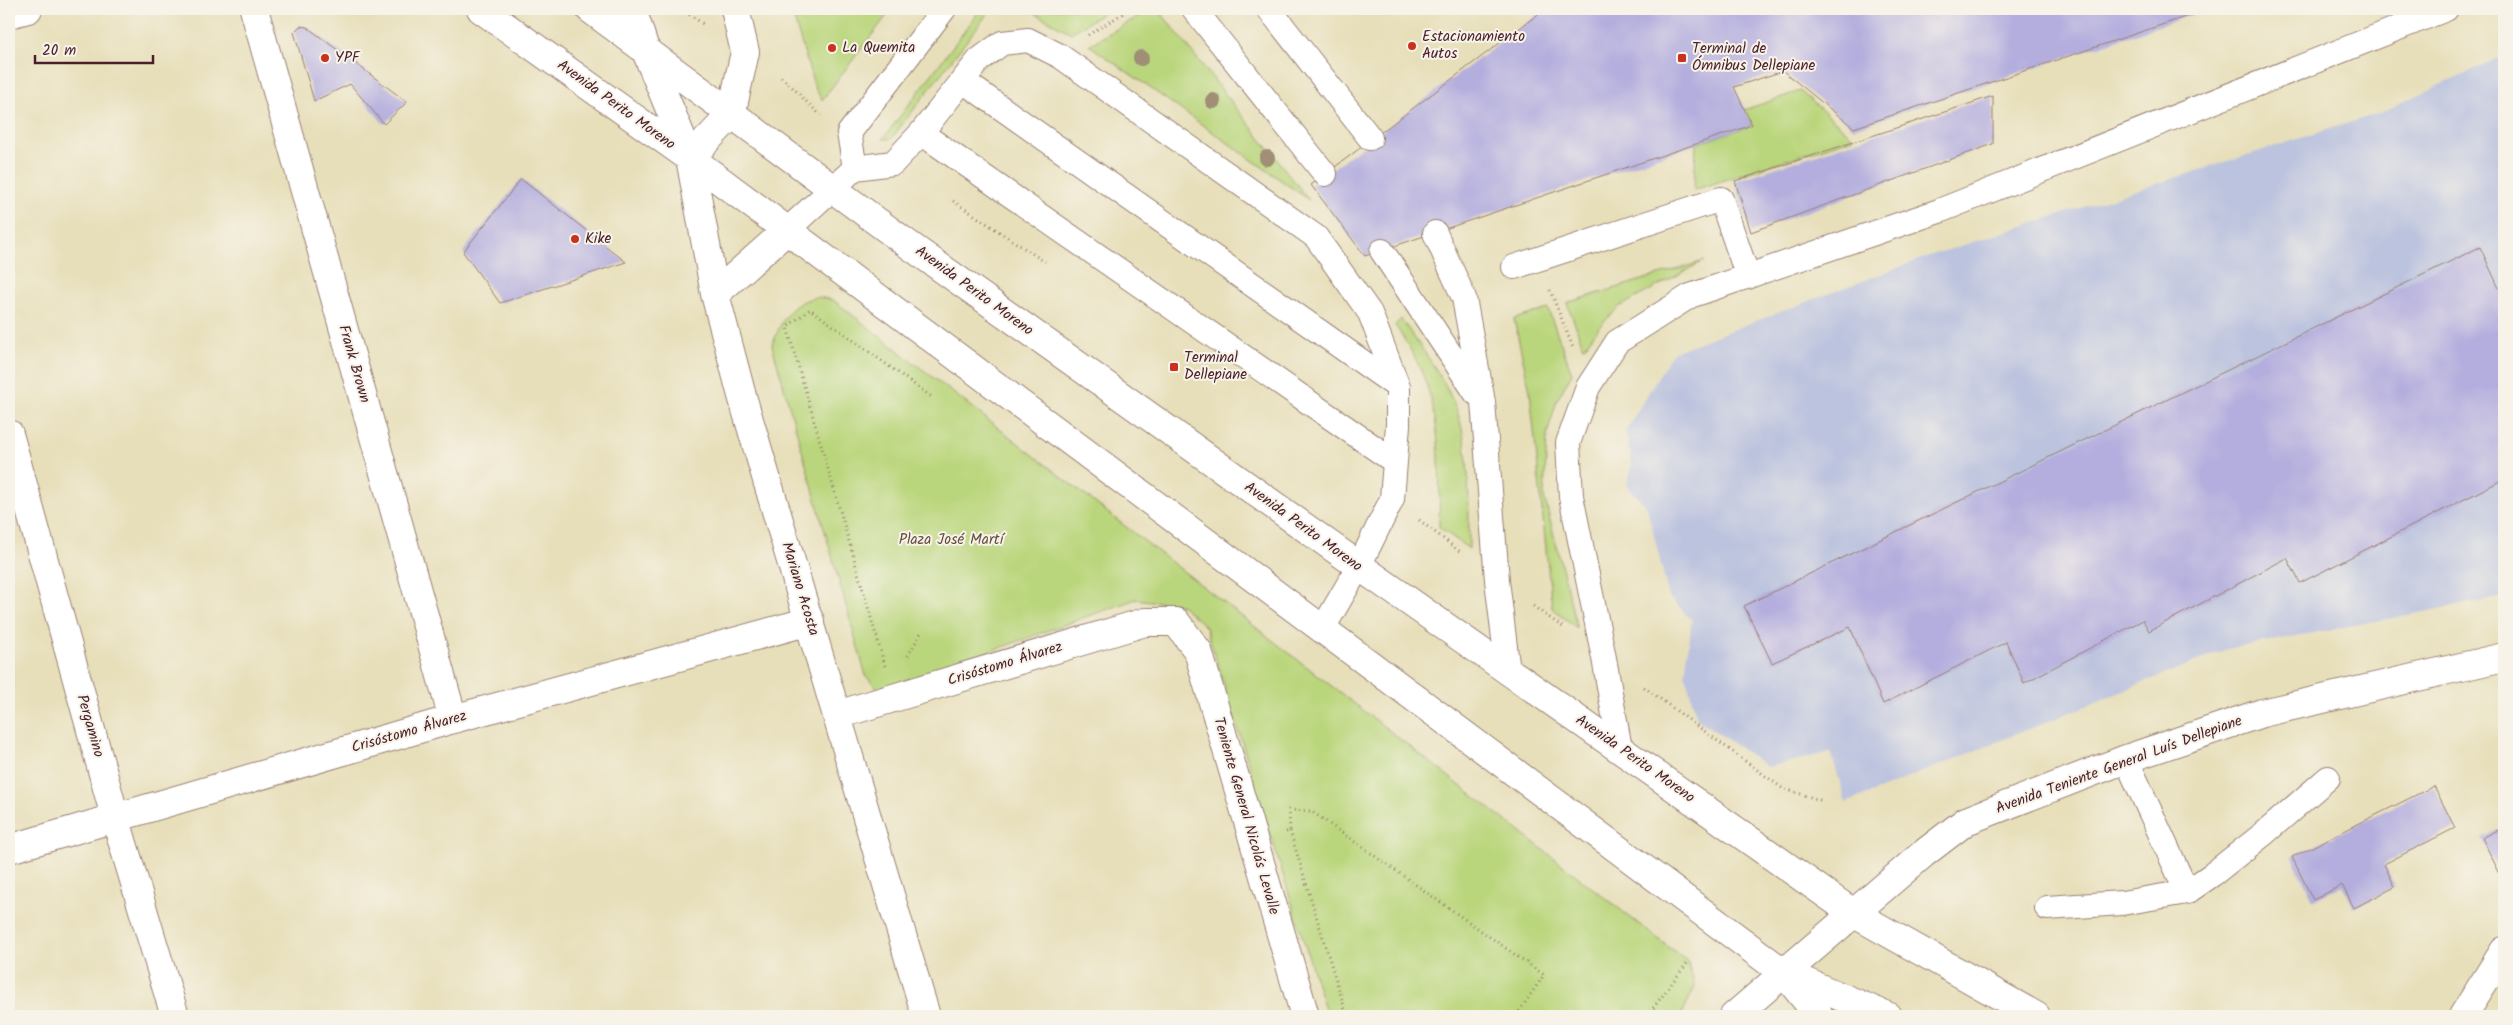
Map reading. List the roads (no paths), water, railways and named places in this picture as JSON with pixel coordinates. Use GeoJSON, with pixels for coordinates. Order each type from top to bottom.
{"type":"FeatureCollection","features":[{"type":"Feature","properties":{"kind":"main road"},"geometry":{"type":"LineString","coordinates":[[9,14],[28,9]]}},
{"type":"Feature","properties":{"kind":"main road","name":"Frank Brown"},"geometry":{"type":"LineString","coordinates":[[254,9],[453,719]]}},
{"type":"Feature","properties":{"kind":"main road","name":"Avenida Perito Moreno"},"geometry":{"type":"LineString","coordinates":[[481,9],[690,158],[1784,973]]}},
{"type":"Feature","properties":{"kind":"main road","name":"Avenida Perito Moreno"},"geometry":{"type":"LineString","coordinates":[[590,9],[731,115],[1359,566],[1853,913],[2036,1016]]}},
{"type":"Feature","properties":{"kind":"main road","name":"Mariano Acosta"},"geometry":{"type":"LineString","coordinates":[[632,9],[645,50],[690,158],[715,294],[742,396],[926,1016]]}},
{"type":"Feature","properties":{"kind":"main road"},"geometry":{"type":"LineString","coordinates":[[690,158],[731,115],[745,52],[735,9]]}},
{"type":"Feature","properties":{"kind":"main road"},"geometry":{"type":"LineString","coordinates":[[715,294],[786,231]]}},
{"type":"Feature","properties":{"kind":"main road","name":"Pergamino"},"geometry":{"type":"LineString","coordinates":[[9,434],[115,817],[175,1016]]}},
{"type":"Feature","properties":{"kind":"main road","name":"Crisóstomo Álvarez"},"geometry":{"type":"LineString","coordinates":[[9,849],[453,719],[810,621]]}},
{"type":"Feature","properties":{"kind":"main road","name":"Crisóstomo Álvarez"},"geometry":{"type":"LineString","coordinates":[[837,715],[1145,622],[1176,622]]}},
{"type":"Feature","properties":{"kind":"main road","name":"Teniente General Nicolás Levalle"},"geometry":{"type":"LineString","coordinates":[[1176,622],[1198,651],[1253,845],[1305,1016]]}},
{"type":"Feature","properties":{"kind":"main road","name":"Avenida Teniente General Luís Dellepiane"},"geometry":{"type":"LineString","coordinates":[[1734,1016],[1923,854],[1966,821],[2126,759],[2262,713],[2504,657]]}},
{"type":"Feature","properties":{"kind":"main road"},"geometry":{"type":"LineString","coordinates":[[2463,1016],[2504,951]]}},
{"type":"Feature","properties":{"kind":"main road"},"geometry":{"type":"LineString","coordinates":[[1784,973],[1819,1016]]}},
{"type":"Feature","properties":{"kind":"main road"},"geometry":{"type":"LineString","coordinates":[[1784,973],[1886,1016]]}},
{"type":"Feature","properties":{"kind":"lane"},"geometry":{"type":"LineString","coordinates":[[855,168],[849,132],[944,9]]}},
{"type":"Feature","properties":{"kind":"lane"},"geometry":{"type":"LineString","coordinates":[[1194,9],[1325,174]]}},
{"type":"Feature","properties":{"kind":"lane"},"geometry":{"type":"LineString","coordinates":[[1269,9],[1370,138]]}},
{"type":"Feature","properties":{"kind":"lane"},"geometry":{"type":"LineString","coordinates":[[1620,749],[1604,658],[1571,496],[1568,443],[1588,387],[1617,342],[1690,296],[1939,211],[2446,9]]}},
{"type":"Feature","properties":{"kind":"lane"},"geometry":{"type":"LineString","coordinates":[[786,231],[855,168],[893,163],[921,133],[980,60],[1002,43],[1028,40],[1060,56],[1316,237],[1370,313],[1398,387],[1398,425],[1392,499],[1359,566],[1322,630]]}},
{"type":"Feature","properties":{"kind":"lane"},"geometry":{"type":"LineString","coordinates":[[963,81],[1398,387]]}},
{"type":"Feature","properties":{"kind":"lane"},"geometry":{"type":"LineString","coordinates":[[921,133],[1395,462]]}},
{"type":"Feature","properties":{"kind":"lane"},"geometry":{"type":"LineString","coordinates":[[1514,266],[1721,199],[1748,277]]}},
{"type":"Feature","properties":{"kind":"lane"},"geometry":{"type":"LineString","coordinates":[[1436,234],[1464,298],[1482,402],[1497,580],[1508,672]]}},
{"type":"Feature","properties":{"kind":"lane"},"geometry":{"type":"LineString","coordinates":[[1382,251],[1482,402]]}},
{"type":"Feature","properties":{"kind":"lane"},"geometry":{"type":"LineString","coordinates":[[2126,759],[2187,892]]}},
{"type":"Feature","properties":{"kind":"lane"},"geometry":{"type":"LineString","coordinates":[[2047,908],[2122,903],[2187,892],[2266,832],[2328,778]]}},
{"type":"Feature","properties":{"kind":"place","name":"Estacionamiento Autos"},"geometry":{"type":"Point","coordinates":[1412,46]}},
{"type":"Feature","properties":{"kind":"place","name":"La Quemita"},"geometry":{"type":"Point","coordinates":[832,48]}},
{"type":"Feature","properties":{"kind":"place","name":"YPF"},"geometry":{"type":"Point","coordinates":[325,58]}},
{"type":"Feature","properties":{"kind":"place","name":"Terminal de Ómnibus Dellepiane"},"geometry":{"type":"Point","coordinates":[1682,58]}},
{"type":"Feature","properties":{"kind":"place","name":"Kike"},"geometry":{"type":"Point","coordinates":[575,239]}},
{"type":"Feature","properties":{"kind":"place","name":"Terminal Dellepiane"},"geometry":{"type":"Point","coordinates":[1174,367]}},
{"type":"Feature","properties":{"kind":"park label","name":"Plaza José Martí"},"geometry":{"type":"Point","coordinates":[951,540]}}]}
